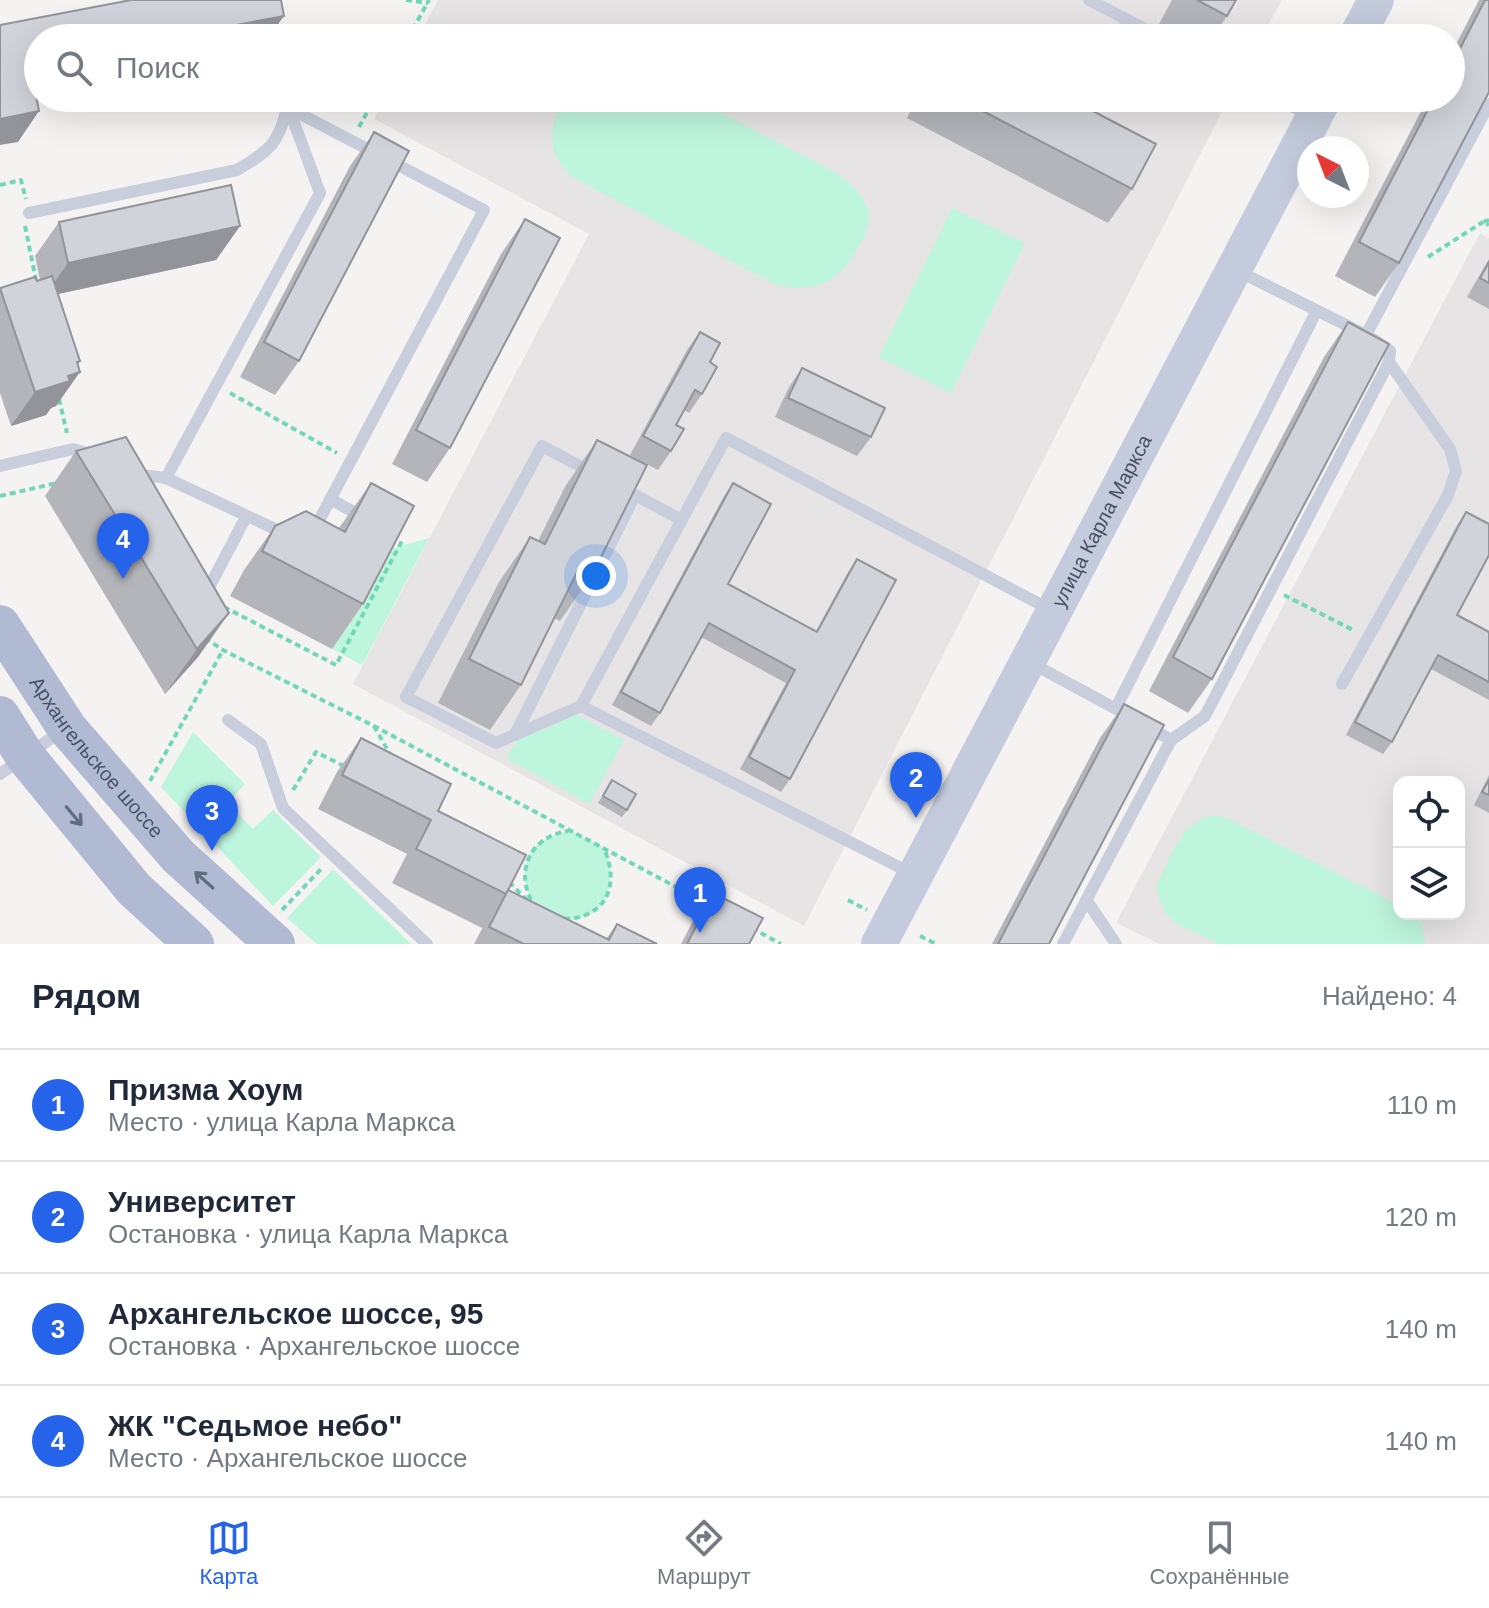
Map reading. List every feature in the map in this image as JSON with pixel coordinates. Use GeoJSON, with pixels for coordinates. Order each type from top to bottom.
{"type":"FeatureCollection","features":[{"type":"Feature","properties":{"kind":"main road","name":"Архангельское шоссе"},"geometry":{"type":"LineString","coordinates":[[9,646],[67,728],[178,856],[278,928]]}},
{"type":"Feature","properties":{"kind":"main road"},"geometry":{"type":"LineString","coordinates":[[0,716],[12,765],[134,889],[194,944]]}},
{"type":"Feature","properties":{"kind":"street"},"geometry":{"type":"LineString","coordinates":[[1363,24],[1376,0]]}},
{"type":"Feature","properties":{"kind":"street","name":"улица Карла Маркса"},"geometry":{"type":"LineString","coordinates":[[878,929],[916,875],[1317,112]]}},
{"type":"Feature","properties":{"kind":"lane"},"geometry":{"type":"LineString","coordinates":[[269,0],[273,24]]}},
{"type":"Feature","properties":{"kind":"lane"},"geometry":{"type":"LineString","coordinates":[[1089,0],[1136,24]]}},
{"type":"Feature","properties":{"kind":"lane"},"geometry":{"type":"LineString","coordinates":[[1126,24],[1128,20]]}},
{"type":"Feature","properties":{"kind":"lane"},"geometry":{"type":"LineString","coordinates":[[1366,335],[1489,104]]}},
{"type":"Feature","properties":{"kind":"lane"},"geometry":{"type":"LineString","coordinates":[[29,213],[237,170],[264,154],[282,132],[285,112]]}},
{"type":"Feature","properties":{"kind":"lane"},"geometry":{"type":"LineString","coordinates":[[166,478],[320,193],[290,112]]}},
{"type":"Feature","properties":{"kind":"lane"},"geometry":{"type":"LineString","coordinates":[[124,473],[166,478],[301,541],[330,499],[484,210],[304,112]]}},
{"type":"Feature","properties":{"kind":"lane"},"geometry":{"type":"LineString","coordinates":[[1063,944],[1171,740],[1205,716],[1389,362],[1390,351],[1366,335],[1235,269]]}},
{"type":"Feature","properties":{"kind":"lane"},"geometry":{"type":"LineString","coordinates":[[1116,708],[1316,312]]}},
{"type":"Feature","properties":{"kind":"lane"},"geometry":{"type":"LineString","coordinates":[[1342,684],[1448,495],[1456,471],[1450,449],[1389,362]]}},
{"type":"Feature","properties":{"kind":"lane"},"geometry":{"type":"LineString","coordinates":[[682,520],[542,446],[406,697],[496,743],[581,706],[682,520],[726,438],[1054,612]]}},
{"type":"Feature","properties":{"kind":"lane"},"geometry":{"type":"LineString","coordinates":[[0,466],[73,449],[91,453],[105,463]]}},
{"type":"Feature","properties":{"kind":"lane"},"geometry":{"type":"LineString","coordinates":[[515,735],[635,495]]}},
{"type":"Feature","properties":{"kind":"lane"},"geometry":{"type":"LineString","coordinates":[[330,499],[403,539]]}},
{"type":"Feature","properties":{"kind":"lane"},"geometry":{"type":"LineString","coordinates":[[191,621],[246,517]]}},
{"type":"Feature","properties":{"kind":"lane"},"geometry":{"type":"LineString","coordinates":[[1028,662],[1171,740]]}},
{"type":"Feature","properties":{"kind":"lane"},"geometry":{"type":"LineString","coordinates":[[581,706],[916,875]]}},
{"type":"Feature","properties":{"kind":"lane"},"geometry":{"type":"LineString","coordinates":[[228,720],[261,744],[283,808],[427,944]]}},
{"type":"Feature","properties":{"kind":"lane"},"geometry":{"type":"LineString","coordinates":[[12,765],[67,728]]}},
{"type":"Feature","properties":{"kind":"lane"},"geometry":{"type":"LineString","coordinates":[[1087,901],[1116,944]]}},
{"type":"Feature","properties":{"kind":"path"},"geometry":{"type":"LineString","coordinates":[[406,0],[428,1],[416,24]]}},
{"type":"Feature","properties":{"kind":"path"},"geometry":{"type":"LineString","coordinates":[[353,140],[368,112]]}},
{"type":"Feature","properties":{"kind":"path"},"geometry":{"type":"LineString","coordinates":[[0,185],[21,180],[29,213],[24,223],[37,286]]}},
{"type":"Feature","properties":{"kind":"path"},"geometry":{"type":"LineString","coordinates":[[1397,277],[1487,223]]}},
{"type":"Feature","properties":{"kind":"path"},"geometry":{"type":"LineString","coordinates":[[217,386],[351,460]]}},
{"type":"Feature","properties":{"kind":"path"},"geometry":{"type":"LineString","coordinates":[[59,395],[73,449]]}},
{"type":"Feature","properties":{"kind":"path"},"geometry":{"type":"LineString","coordinates":[[0,496],[69,481]]}},
{"type":"Feature","properties":{"kind":"path"},"geometry":{"type":"LineString","coordinates":[[218,604],[336,665],[403,539]]}},
{"type":"Feature","properties":{"kind":"path"},"geometry":{"type":"LineString","coordinates":[[1271,590],[1367,638]]}},
{"type":"Feature","properties":{"kind":"path"},"geometry":{"type":"LineString","coordinates":[[191,621],[201,635],[223,650],[374,726],[713,907]]}},
{"type":"Feature","properties":{"kind":"path"},"geometry":{"type":"LineString","coordinates":[[150,781],[223,650]]}},
{"type":"Feature","properties":{"kind":"path"},"geometry":{"type":"LineString","coordinates":[[374,726],[395,763]]}},
{"type":"Feature","properties":{"kind":"path"},"geometry":{"type":"LineString","coordinates":[[283,808],[316,752],[344,766]]}},
{"type":"Feature","properties":{"kind":"path"},"geometry":{"type":"LineString","coordinates":[[535,905],[525,886],[527,859],[534,846],[546,837],[571,831]]}},
{"type":"Feature","properties":{"kind":"path"},"geometry":{"type":"LineString","coordinates":[[552,918],[578,918],[594,912],[605,900],[612,874],[605,848]]}},
{"type":"Feature","properties":{"kind":"path"},"geometry":{"type":"LineString","coordinates":[[278,928],[334,856]]}},
{"type":"Feature","properties":{"kind":"path"},"geometry":{"type":"LineString","coordinates":[[505,878],[539,912]]}},
{"type":"Feature","properties":{"kind":"path"},"geometry":{"type":"LineString","coordinates":[[848,900],[878,929]]}},
{"type":"Feature","properties":{"kind":"path"},"geometry":{"type":"LineString","coordinates":[[740,922],[781,944]]}},
{"type":"Feature","properties":{"kind":"path"},"geometry":{"type":"LineString","coordinates":[[920,936],[936,944]]}},
{"type":"Feature","properties":{"kind":"shaded area"},"geometry":{"type":"Polygon","coordinates":[[[438,0],[1282,0],[1269,24],[425,24],[438,0]]]}},
{"type":"Feature","properties":{"kind":"shaded area"},"geometry":{"type":"Polygon","coordinates":[[[378,112],[1222,112],[804,926],[353,684],[589,234],[374,119],[378,112]]]}},
{"type":"Feature","properties":{"kind":"shaded area"},"geometry":{"type":"Polygon","coordinates":[[[1480,233],[1489,238],[1489,944],[1160,944],[1116,923],[1480,233]]]}},
{"type":"Feature","properties":{"kind":"green space"},"geometry":{"type":"Polygon","coordinates":[[[557,112],[720,112],[843,178],[866,205],[869,218],[864,237],[843,269],[825,282],[804,288],[777,285],[572,177],[557,159],[554,149],[552,134],[557,112]]]}},
{"type":"Feature","properties":{"kind":"green space"},"geometry":{"type":"Polygon","coordinates":[[[952,208],[1025,243],[951,393],[879,357],[952,208]]]}},
{"type":"Feature","properties":{"kind":"green space"},"geometry":{"type":"Polygon","coordinates":[[[429,538],[362,665],[332,649],[383,551],[429,538]]]}},
{"type":"Feature","properties":{"kind":"green space"},"geometry":{"type":"Polygon","coordinates":[[[577,715],[624,740],[589,804],[506,758],[518,740],[577,715]]]}},
{"type":"Feature","properties":{"kind":"green space"},"geometry":{"type":"Polygon","coordinates":[[[193,732],[245,784],[227,803],[253,829],[273,810],[321,857],[273,906],[161,787],[193,732]]]}},
{"type":"Feature","properties":{"kind":"green space"},"geometry":{"type":"Polygon","coordinates":[[[1214,815],[1227,818],[1393,902],[1393,920],[1419,920],[1425,944],[1219,944],[1174,922],[1158,897],[1157,884],[1187,829],[1214,815]]]}},
{"type":"Feature","properties":{"kind":"green space"},"geometry":{"type":"Polygon","coordinates":[[[571,831],[605,848],[610,884],[602,904],[594,912],[566,919],[539,912],[526,884],[525,872],[527,860],[542,841],[571,831]]]}},
{"type":"Feature","properties":{"kind":"green space"},"geometry":{"type":"Polygon","coordinates":[[[333,869],[411,944],[317,944],[287,918],[333,869]]]}},
{"type":"Feature","properties":{"kind":"building"},"geometry":{"type":"Polygon","coordinates":[[[131,0],[281,0],[284,16],[241,24],[24,24],[24,112],[34,112],[0,119],[0,25],[131,0]]]}},
{"type":"Feature","properties":{"kind":"building"},"geometry":{"type":"Polygon","coordinates":[[[1197,0],[1236,0],[1227,16],[1197,0]]]}},
{"type":"Feature","properties":{"kind":"building"},"geometry":{"type":"Polygon","coordinates":[[[1485,0],[1489,0],[1489,92],[1399,263],[1359,242],[1427,112],[1465,112],[1465,39],[1485,0]]]}},
{"type":"Feature","properties":{"kind":"building"},"geometry":{"type":"Polygon","coordinates":[[[985,112],[1095,112],[1156,144],[1132,189],[985,112]]]}},
{"type":"Feature","properties":{"kind":"building"},"geometry":{"type":"Polygon","coordinates":[[[374,132],[409,151],[299,361],[264,342],[374,132]]]}},
{"type":"Feature","properties":{"kind":"building"},"geometry":{"type":"Polygon","coordinates":[[[231,185],[240,226],[68,263],[59,222],[231,185]]]}},
{"type":"Feature","properties":{"kind":"building"},"geometry":{"type":"Polygon","coordinates":[[[525,219],[560,238],[450,448],[416,430],[525,219]]]}},
{"type":"Feature","properties":{"kind":"building"},"geometry":{"type":"Polygon","coordinates":[[[1489,262],[1489,283],[1480,278],[1489,262]]]}},
{"type":"Feature","properties":{"kind":"building"},"geometry":{"type":"Polygon","coordinates":[[[52,276],[80,361],[77,362],[80,372],[68,376],[70,381],[35,392],[0,288],[35,277],[37,281],[52,276]]]}},
{"type":"Feature","properties":{"kind":"building"},"geometry":{"type":"Polygon","coordinates":[[[1348,322],[1389,344],[1212,679],[1173,657],[1348,322]]]}},
{"type":"Feature","properties":{"kind":"building"},"geometry":{"type":"Polygon","coordinates":[[[700,332],[720,343],[710,362],[717,367],[702,394],[695,390],[676,425],[684,429],[671,451],[643,436],[700,332]]]}},
{"type":"Feature","properties":{"kind":"building"},"geometry":{"type":"Polygon","coordinates":[[[802,368],[885,408],[871,437],[788,398],[802,368]]]}},
{"type":"Feature","properties":{"kind":"building"},"geometry":{"type":"Polygon","coordinates":[[[126,437],[229,613],[197,649],[76,451],[126,437]]]}},
{"type":"Feature","properties":{"kind":"building"},"geometry":{"type":"Polygon","coordinates":[[[597,440],[647,465],[591,577],[578,570],[521,685],[469,659],[530,537],[545,544],[597,440]]]}},
{"type":"Feature","properties":{"kind":"building"},"geometry":{"type":"Polygon","coordinates":[[[371,483],[414,506],[363,604],[262,551],[275,526],[306,511],[345,532],[371,483]]]}},
{"type":"Feature","properties":{"kind":"building"},"geometry":{"type":"Polygon","coordinates":[[[733,483],[771,504],[728,584],[817,632],[857,559],[896,580],[790,779],[749,757],[795,670],[709,623],[660,713],[621,692],[733,483]]]}},
{"type":"Feature","properties":{"kind":"building"},"geometry":{"type":"Polygon","coordinates":[[[1466,512],[1489,524],[1489,555],[1457,615],[1489,632],[1489,682],[1438,655],[1392,742],[1355,722],[1466,512]]]}},
{"type":"Feature","properties":{"kind":"building"},"geometry":{"type":"Polygon","coordinates":[[[1124,704],[1164,725],[1049,944],[998,944],[1124,704]]]}},
{"type":"Feature","properties":{"kind":"building"},"geometry":{"type":"Polygon","coordinates":[[[361,738],[451,784],[438,811],[526,855],[506,894],[416,849],[431,820],[342,775],[361,738]]]}},
{"type":"Feature","properties":{"kind":"building"},"geometry":{"type":"Polygon","coordinates":[[[612,780],[636,794],[627,810],[603,796],[612,780]]]}},
{"type":"Feature","properties":{"kind":"building"},"geometry":{"type":"Polygon","coordinates":[[[1489,780],[1489,795],[1482,792],[1489,780]]]}},
{"type":"Feature","properties":{"kind":"building"},"geometry":{"type":"Polygon","coordinates":[[[508,890],[609,940],[617,924],[657,944],[524,944],[489,927],[508,890]]]}},
{"type":"Feature","properties":{"kind":"building"},"geometry":{"type":"Polygon","coordinates":[[[713,893],[763,918],[749,944],[687,944],[713,893]]]}},
{"type":"Feature","properties":{"kind":"place","name":"ЖК \"Седьмое небо\""},"geometry":{"type":"Point","coordinates":[123,579]}},
{"type":"Feature","properties":{"kind":"place","name":"Университет"},"geometry":{"type":"Point","coordinates":[916,818]}},
{"type":"Feature","properties":{"kind":"place","name":"Архангельское шоссе, 95"},"geometry":{"type":"Point","coordinates":[212,851]}},
{"type":"Feature","properties":{"kind":"place","name":"Призма Хоум"},"geometry":{"type":"Point","coordinates":[700,933]}}]}
